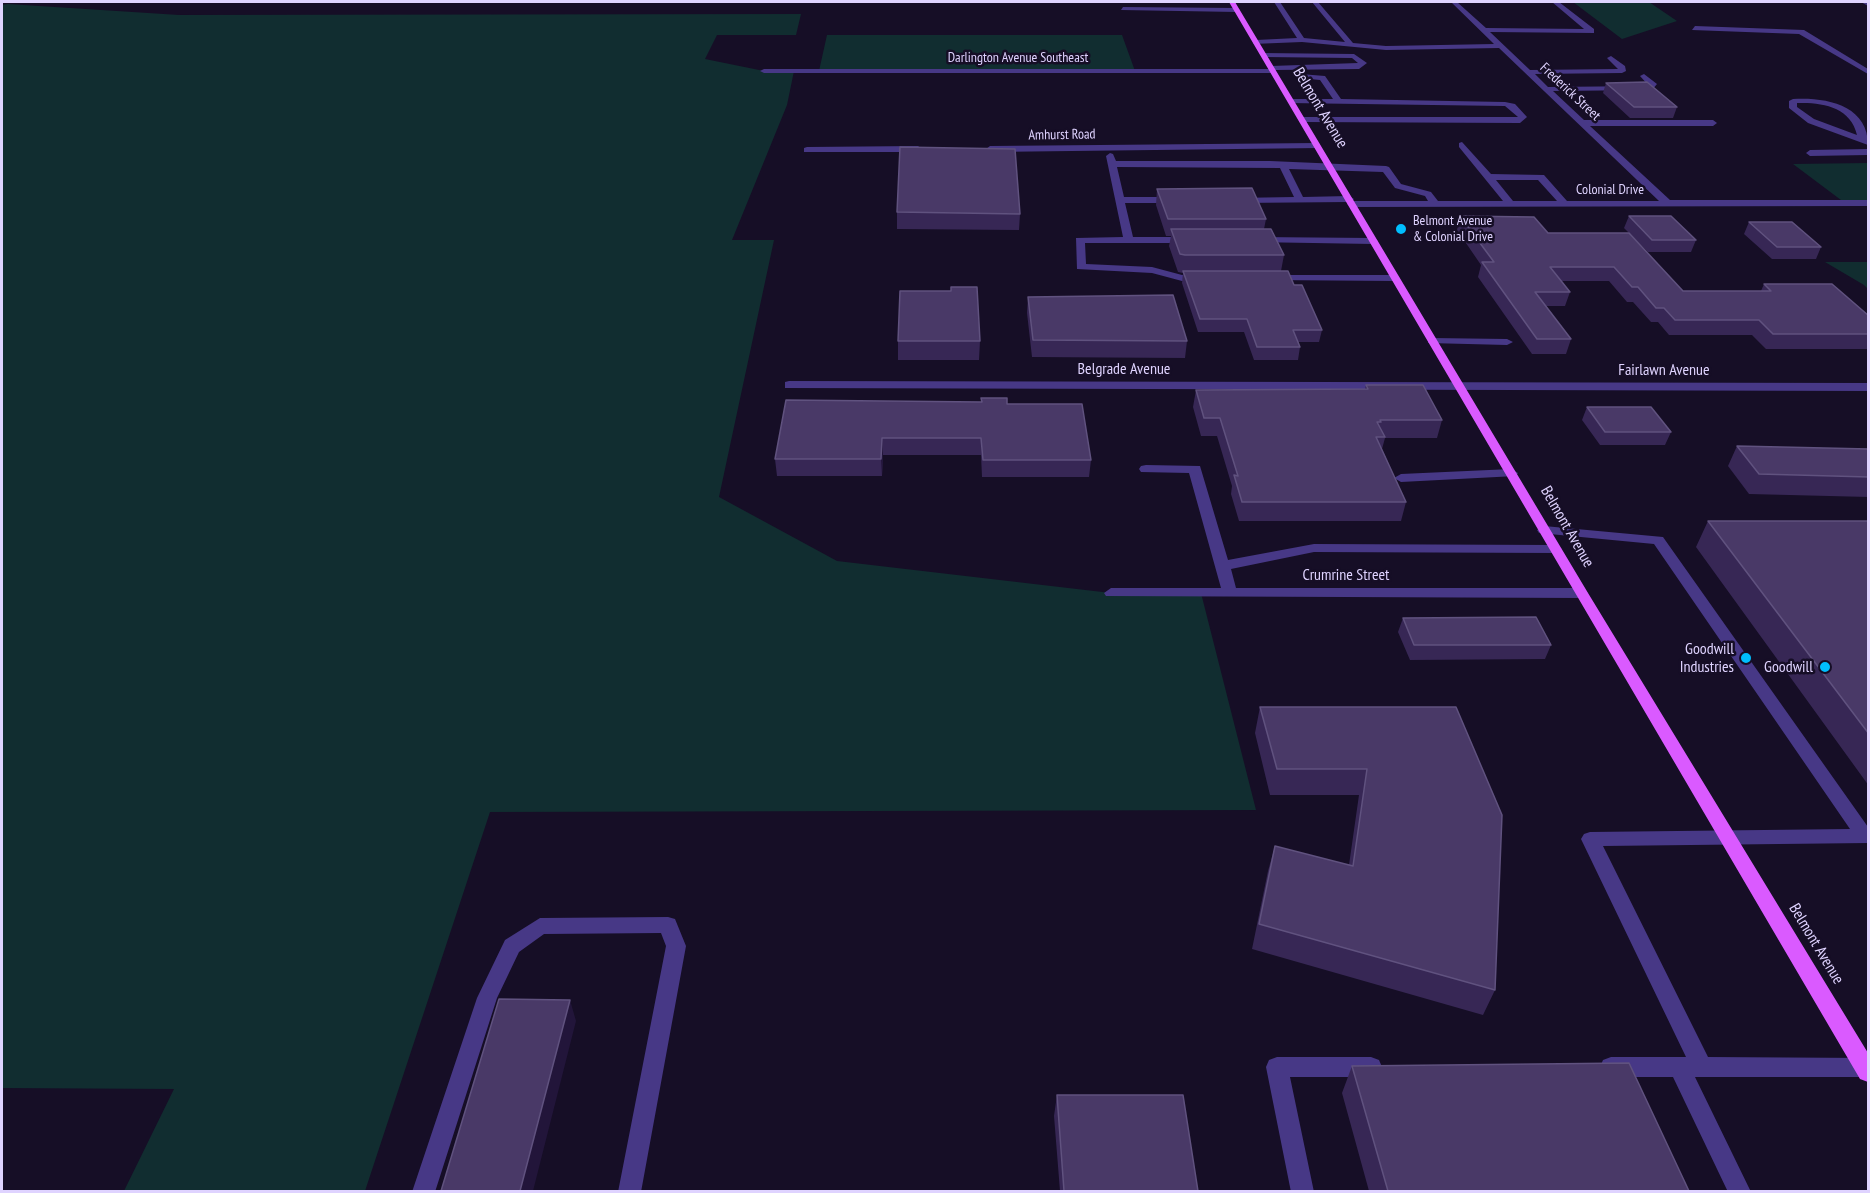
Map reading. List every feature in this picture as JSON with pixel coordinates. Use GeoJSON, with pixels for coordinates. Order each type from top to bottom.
{"type":"FeatureCollection","features":[{"type":"Feature","properties":{"kind":"main road","name":"Belmont Avenue"},"geometry":{"type":"LineString","coordinates":[[1232,2],[1581,593],[1867,1069]]}},
{"type":"Feature","properties":{"kind":"street"},"geometry":{"type":"LineString","coordinates":[[1277,2],[1302,40]]}},
{"type":"Feature","properties":{"kind":"street"},"geometry":{"type":"LineString","coordinates":[[1316,2],[1352,46]]}},
{"type":"Feature","properties":{"kind":"street","name":"Frederick Street"},"geometry":{"type":"LineString","coordinates":[[1454,2],[1667,203]]}},
{"type":"Feature","properties":{"kind":"street"},"geometry":{"type":"LineString","coordinates":[[1485,30],[1591,31],[1555,2]]}},
{"type":"Feature","properties":{"kind":"street"},"geometry":{"type":"LineString","coordinates":[[1864,2],[1869,4]]}},
{"type":"Feature","properties":{"kind":"street"},"geometry":{"type":"LineString","coordinates":[[1123,9],[1238,10]]}},
{"type":"Feature","properties":{"kind":"street"},"geometry":{"type":"LineString","coordinates":[[1695,28],[1801,32],[1869,72]]}},
{"type":"Feature","properties":{"kind":"street"},"geometry":{"type":"LineString","coordinates":[[1256,42],[1302,40],[1352,46],[1456,48],[1501,46]]}},
{"type":"Feature","properties":{"kind":"street"},"geometry":{"type":"LineString","coordinates":[[1264,55],[1354,56],[1363,63],[1359,67],[1273,71]]}},
{"type":"Feature","properties":{"kind":"street"},"geometry":{"type":"LineString","coordinates":[[1528,72],[1622,71],[1621,66],[1611,58]]}},
{"type":"Feature","properties":{"kind":"street","name":"Darlington Avenue Southeast"},"geometry":{"type":"LineString","coordinates":[[764,71],[1273,71]]}},
{"type":"Feature","properties":{"kind":"street"},"geometry":{"type":"LineString","coordinates":[[1273,71],[1319,77],[1325,81],[1339,102]]}},
{"type":"Feature","properties":{"kind":"street"},"geometry":{"type":"LineString","coordinates":[[1546,89],[1652,88],[1653,84],[1644,76]]}},
{"type":"Feature","properties":{"kind":"street"},"geometry":{"type":"LineString","coordinates":[[1808,100],[1832,104],[1856,114],[1865,139],[1811,121],[1793,108],[1793,101],[1808,100]]}},
{"type":"Feature","properties":{"kind":"street"},"geometry":{"type":"LineString","coordinates":[[1291,101],[1505,104],[1512,106],[1523,117],[1520,120],[1302,119]]}},
{"type":"Feature","properties":{"kind":"street"},"geometry":{"type":"LineString","coordinates":[[1582,123],[1713,123]]}},
{"type":"Feature","properties":{"kind":"street"},"geometry":{"type":"LineString","coordinates":[[1462,145],[1511,204]]}},
{"type":"Feature","properties":{"kind":"street","name":"Amhurst Road"},"geometry":{"type":"LineString","coordinates":[[981,149],[1317,146]]}},
{"type":"Feature","properties":{"kind":"street"},"geometry":{"type":"LineString","coordinates":[[1108,148],[1128,240]]}},
{"type":"Feature","properties":{"kind":"street"},"geometry":{"type":"LineString","coordinates":[[807,150],[923,149]]}},
{"type":"Feature","properties":{"kind":"street"},"geometry":{"type":"LineString","coordinates":[[1810,153],[1869,152]]}},
{"type":"Feature","properties":{"kind":"street"},"geometry":{"type":"LineString","coordinates":[[1112,164],[1270,164],[1331,169],[1386,169],[1398,186],[1428,194],[1435,204]]}},
{"type":"Feature","properties":{"kind":"street"},"geometry":{"type":"LineString","coordinates":[[1282,166],[1300,200]]}},
{"type":"Feature","properties":{"kind":"street"},"geometry":{"type":"LineString","coordinates":[[1490,177],[1541,177],[1564,203]]}},
{"type":"Feature","properties":{"kind":"street"},"geometry":{"type":"LineString","coordinates":[[1120,200],[1192,200]]}},
{"type":"Feature","properties":{"kind":"street","name":"Colonial Drive"},"geometry":{"type":"LineString","coordinates":[[1228,200],[1435,204],[1869,203]]}},
{"type":"Feature","properties":{"kind":"street"},"geometry":{"type":"LineString","coordinates":[[1198,240],[1080,240],[1081,267],[1152,270],[1182,278],[1218,278]]}},
{"type":"Feature","properties":{"kind":"street"},"geometry":{"type":"LineString","coordinates":[[1245,240],[1373,241]]}},
{"type":"Feature","properties":{"kind":"street"},"geometry":{"type":"LineString","coordinates":[[1265,278],[1395,278]]}},
{"type":"Feature","properties":{"kind":"street"},"geometry":{"type":"LineString","coordinates":[[1432,341],[1507,342]]}},
{"type":"Feature","properties":{"kind":"street","name":"Belgrade Avenue"},"geometry":{"type":"LineString","coordinates":[[789,385],[1459,386]]}},
{"type":"Feature","properties":{"kind":"street","name":"Fairlawn Avenue"},"geometry":{"type":"LineString","coordinates":[[1459,386],[1869,387]]}},
{"type":"Feature","properties":{"kind":"street"},"geometry":{"type":"LineString","coordinates":[[1146,469],[1195,469],[1230,593]]}},
{"type":"Feature","properties":{"kind":"street"},"geometry":{"type":"LineString","coordinates":[[1401,478],[1511,473]]}},
{"type":"Feature","properties":{"kind":"street"},"geometry":{"type":"LineString","coordinates":[[1544,530],[1658,540],[1867,836]]}},
{"type":"Feature","properties":{"kind":"street"},"geometry":{"type":"LineString","coordinates":[[1223,566],[1314,548],[1555,549]]}},
{"type":"Feature","properties":{"kind":"street","name":"Crumrine Street"},"geometry":{"type":"LineString","coordinates":[[1111,593],[1581,593]]}},
{"type":"Feature","properties":{"kind":"street"},"geometry":{"type":"LineString","coordinates":[[1702,1067],[1590,839],[1867,836]]}},
{"type":"Feature","properties":{"kind":"street"},"geometry":{"type":"LineString","coordinates":[[423,1191],[487,998],[512,946],[540,926],[668,925],[676,946],[629,1191]]}},
{"type":"Feature","properties":{"kind":"street"},"geometry":{"type":"LineString","coordinates":[[1303,1191],[1277,1067],[1395,1067]]}},
{"type":"Feature","properties":{"kind":"street"},"geometry":{"type":"LineString","coordinates":[[1584,1067],[1867,1069]]}},
{"type":"Feature","properties":{"kind":"street"},"geometry":{"type":"LineString","coordinates":[[1679,1067],[1740,1191]]}},
{"type":"Feature","properties":{"kind":"green space"},"geometry":{"type":"Polygon","coordinates":[[[1573,2],[1649,2],[1677,21],[1622,39],[1573,2]]]}},
{"type":"Feature","properties":{"kind":"green space"},"geometry":{"type":"Polygon","coordinates":[[[2,5],[179,15],[801,14],[796,35],[717,35],[705,59],[764,71],[794,71],[787,105],[732,240],[774,240],[719,497],[837,561],[1111,593],[1201,593],[1256,810],[490,812],[365,1191],[124,1191],[174,1089],[2,1088],[2,5]]]}},
{"type":"Feature","properties":{"kind":"green space"},"geometry":{"type":"Polygon","coordinates":[[[827,35],[1122,35],[1135,71],[819,71],[827,35]]]}},
{"type":"Feature","properties":{"kind":"green space"},"geometry":{"type":"Polygon","coordinates":[[[1868,163],[1868,203],[1845,203],[1793,164],[1868,163]]]}},
{"type":"Feature","properties":{"kind":"green space"},"geometry":{"type":"Polygon","coordinates":[[[1825,262],[1868,262],[1868,289],[1864,285],[1825,262]]]}},
{"type":"Feature","properties":{"kind":"building"},"geometry":{"type":"Polygon","coordinates":[[[1647,82],[1677,107],[1634,107],[1606,83],[1647,82]]]}},
{"type":"Feature","properties":{"kind":"building"},"geometry":{"type":"Polygon","coordinates":[[[900,147],[1015,149],[1020,214],[897,212],[900,147]]]}},
{"type":"Feature","properties":{"kind":"building"},"geometry":{"type":"Polygon","coordinates":[[[1252,188],[1266,219],[1168,219],[1157,189],[1252,188]]]}},
{"type":"Feature","properties":{"kind":"building"},"geometry":{"type":"Polygon","coordinates":[[[1460,216],[1534,217],[1548,233],[1629,233],[1683,291],[1771,291],[1764,284],[1832,284],[1869,316],[1869,334],[1773,334],[1759,320],[1675,320],[1664,308],[1656,308],[1638,287],[1632,287],[1614,267],[1550,267],[1570,292],[1535,292],[1571,339],[1537,339],[1482,262],[1494,262],[1460,216]]]}},
{"type":"Feature","properties":{"kind":"building"},"geometry":{"type":"Polygon","coordinates":[[[1629,216],[1671,216],[1696,240],[1652,240],[1629,216]]]}},
{"type":"Feature","properties":{"kind":"building"},"geometry":{"type":"Polygon","coordinates":[[[1749,222],[1792,222],[1821,247],[1777,247],[1749,222]]]}},
{"type":"Feature","properties":{"kind":"building"},"geometry":{"type":"Polygon","coordinates":[[[1171,229],[1271,229],[1284,255],[1180,254],[1171,229]]]}},
{"type":"Feature","properties":{"kind":"building"},"geometry":{"type":"Polygon","coordinates":[[[1183,271],[1288,271],[1294,285],[1302,285],[1322,330],[1293,330],[1300,347],[1257,347],[1247,319],[1200,319],[1183,271]]]}},
{"type":"Feature","properties":{"kind":"building"},"geometry":{"type":"Polygon","coordinates":[[[951,287],[977,287],[980,341],[898,341],[900,291],[951,291],[951,287]]]}},
{"type":"Feature","properties":{"kind":"building"},"geometry":{"type":"Polygon","coordinates":[[[1173,295],[1187,341],[1033,340],[1028,297],[1173,295]]]}},
{"type":"Feature","properties":{"kind":"building"},"geometry":{"type":"Polygon","coordinates":[[[1366,385],[1423,385],[1442,420],[1380,420],[1381,422],[1377,422],[1385,437],[1376,437],[1406,502],[1242,502],[1234,475],[1238,476],[1220,418],[1204,418],[1196,390],[1368,389],[1366,385]]]}},
{"type":"Feature","properties":{"kind":"building"},"geometry":{"type":"Polygon","coordinates":[[[981,398],[1007,398],[1007,404],[1082,404],[1091,460],[983,460],[981,438],[882,438],[881,459],[775,459],[786,400],[982,402],[981,398]]]}},
{"type":"Feature","properties":{"kind":"building"},"geometry":{"type":"Polygon","coordinates":[[[1587,407],[1651,407],[1671,432],[1605,432],[1587,407]]]}},
{"type":"Feature","properties":{"kind":"building"},"geometry":{"type":"Polygon","coordinates":[[[1737,446],[1869,449],[1869,477],[1759,474],[1737,446]]]}},
{"type":"Feature","properties":{"kind":"building","name":"Goodwill"},"geometry":{"type":"Polygon","coordinates":[[[1708,521],[1869,521],[1869,734],[1708,521]]]}},
{"type":"Feature","properties":{"kind":"building"},"geometry":{"type":"Polygon","coordinates":[[[1536,617],[1551,645],[1414,645],[1403,618],[1536,617]]]}},
{"type":"Feature","properties":{"kind":"building"},"geometry":{"type":"Polygon","coordinates":[[[1260,707],[1456,707],[1502,815],[1495,990],[1259,924],[1275,846],[1353,866],[1367,769],[1277,769],[1260,707]]]}},
{"type":"Feature","properties":{"kind":"building"},"geometry":{"type":"Polygon","coordinates":[[[499,999],[570,1000],[520,1191],[441,1191],[499,999]]]}},
{"type":"Feature","properties":{"kind":"building"},"geometry":{"type":"Polygon","coordinates":[[[1629,1063],[1689,1191],[1388,1191],[1352,1066],[1629,1063]]]}},
{"type":"Feature","properties":{"kind":"building"},"geometry":{"type":"Polygon","coordinates":[[[1057,1095],[1183,1095],[1198,1191],[1064,1191],[1057,1095]]]}},
{"type":"Feature","properties":{"kind":"place","name":"Belmont Avenue & Colonial Drive"},"geometry":{"type":"Point","coordinates":[1401,229]}},
{"type":"Feature","properties":{"kind":"place","name":"Goodwill Industries"},"geometry":{"type":"Point","coordinates":[1746,658]}},
{"type":"Feature","properties":{"kind":"place","name":"Goodwill"},"geometry":{"type":"Point","coordinates":[1825,667]}}]}
